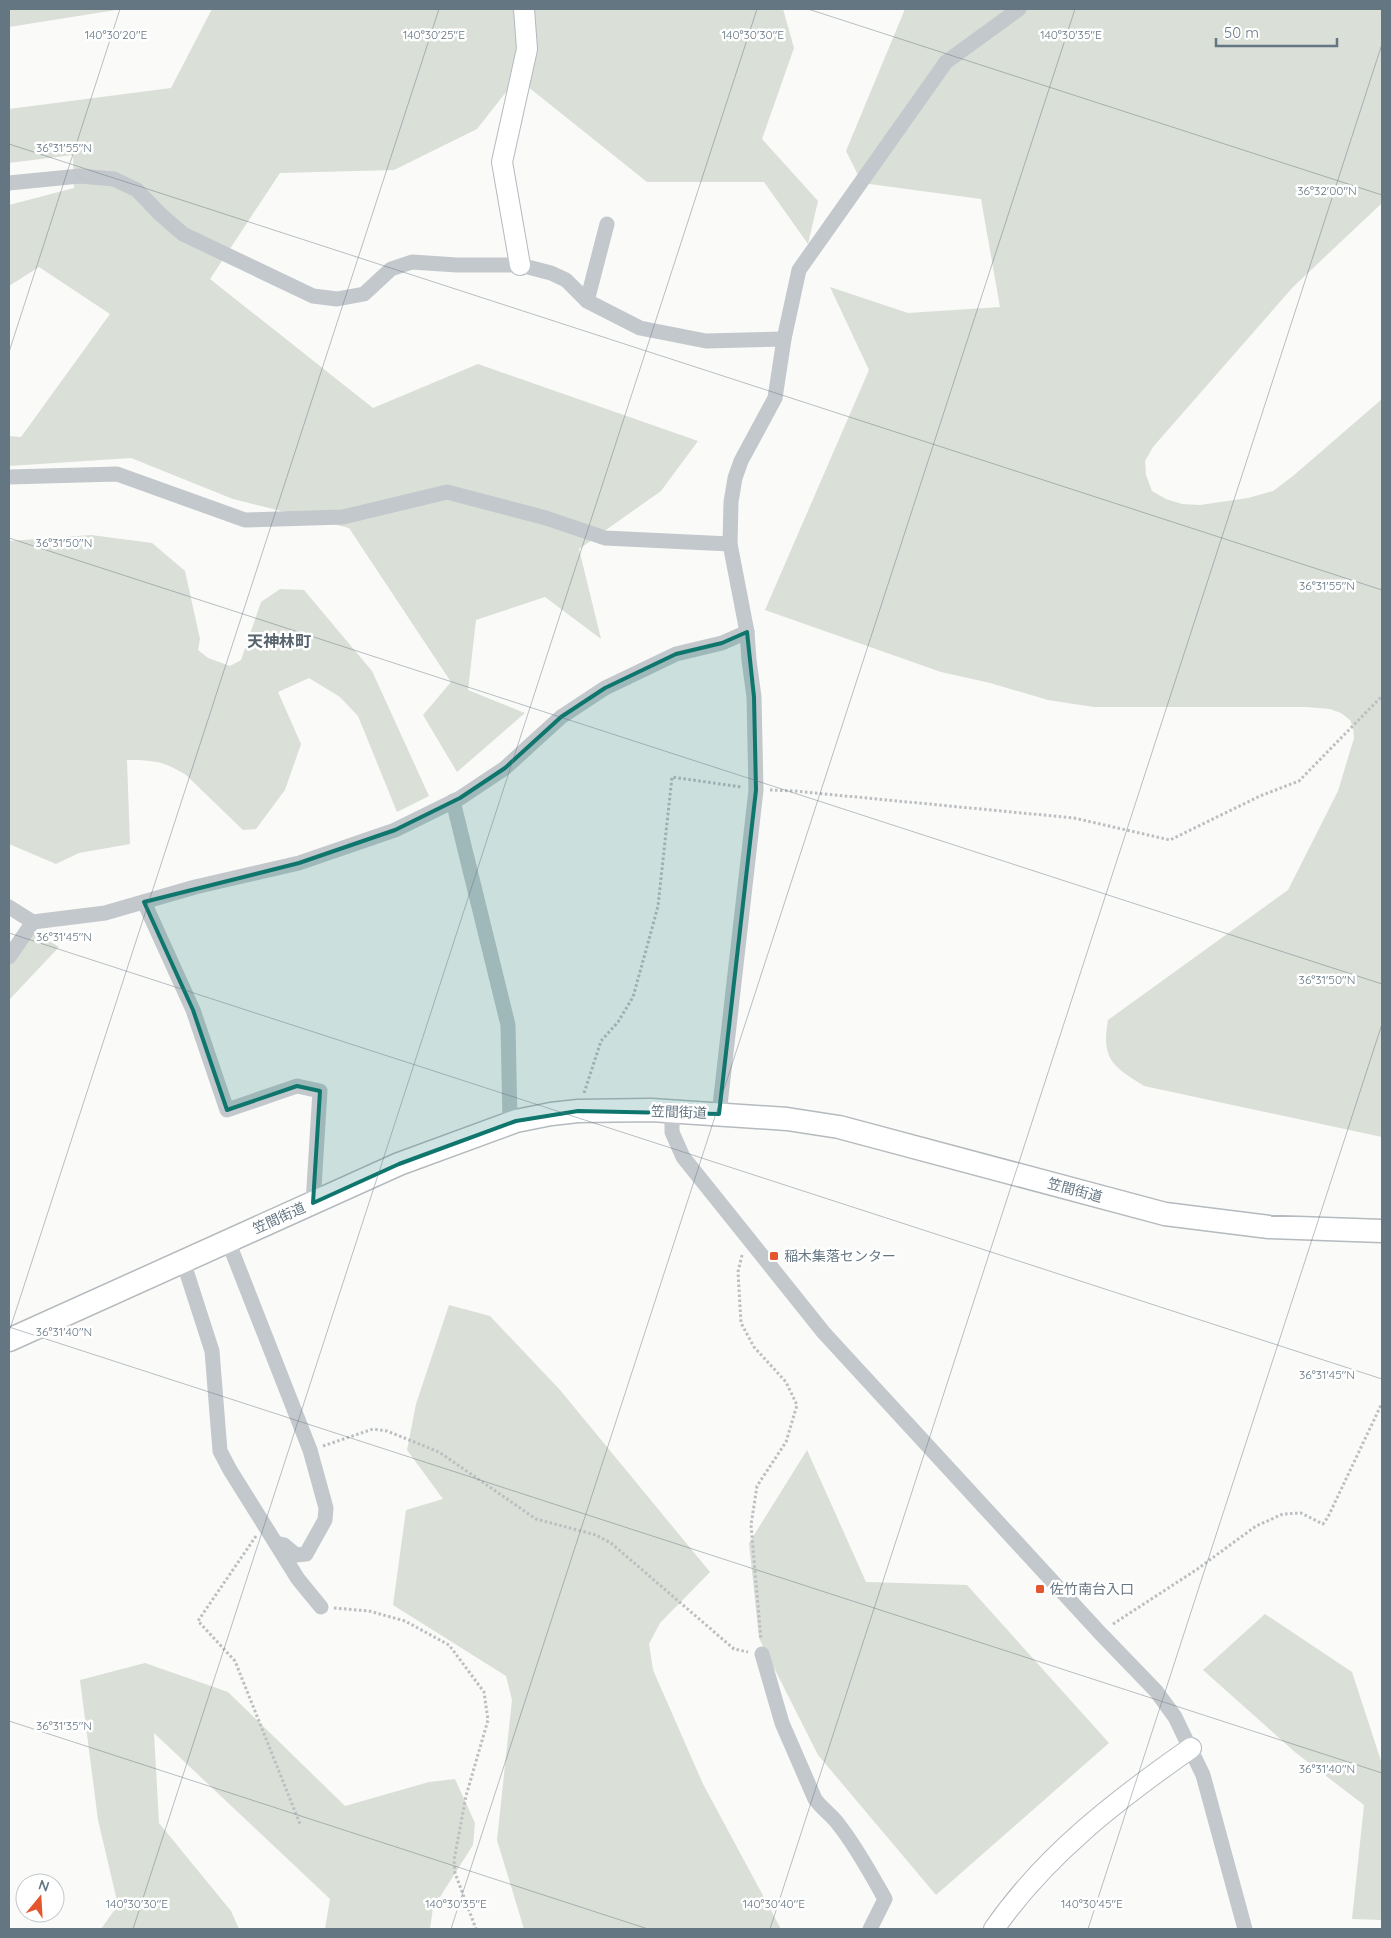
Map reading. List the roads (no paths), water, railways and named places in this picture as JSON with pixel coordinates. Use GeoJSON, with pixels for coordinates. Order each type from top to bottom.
{"type":"FeatureCollection","features":[{"type":"Feature","properties":{"kind":"main road","name":"笠間街道"},"geometry":{"type":"LineString","coordinates":[[9,1340],[399,1164],[510,1123],[550,1114],[578,1111],[672,1111],[787,1119],[840,1127],[1165,1214],[1269,1227],[1382,1231]]}},
{"type":"Feature","properties":{"kind":"street"},"geometry":{"type":"LineString","coordinates":[[520,264],[502,162],[527,49],[524,9]]}},
{"type":"Feature","properties":{"kind":"street"},"geometry":{"type":"LineString","coordinates":[[719,1114],[756,790],[755,706],[747,632],[730,544],[731,502],[735,478],[741,462],[775,398],[784,340],[799,270],[946,62],[1019,9]]}},
{"type":"Feature","properties":{"kind":"street"},"geometry":{"type":"LineString","coordinates":[[9,183],[80,176],[114,180],[138,190],[160,214],[183,234],[313,296],[337,299],[364,294],[391,270],[412,262],[458,265],[520,264],[551,273],[566,280],[587,301],[640,328],[706,341],[784,340]]}},
{"type":"Feature","properties":{"kind":"street"},"geometry":{"type":"LineString","coordinates":[[587,301],[607,224]]}},
{"type":"Feature","properties":{"kind":"street"},"geometry":{"type":"LineString","coordinates":[[9,477],[117,474],[245,520],[343,517],[448,492],[546,518],[605,538],[730,544]]}},
{"type":"Feature","properties":{"kind":"street"},"geometry":{"type":"LineString","coordinates":[[9,907],[33,922],[105,913],[195,886],[299,863],[394,830],[453,802],[505,768],[561,717],[605,688],[676,654],[722,643],[747,632]]}},
{"type":"Feature","properties":{"kind":"street"},"geometry":{"type":"LineString","coordinates":[[453,802],[508,1025],[510,1123]]}},
{"type":"Feature","properties":{"kind":"street"},"geometry":{"type":"LineString","coordinates":[[144,902],[193,1010],[227,1110],[296,1086],[320,1091],[313,1203]]}},
{"type":"Feature","properties":{"kind":"street"},"geometry":{"type":"LineString","coordinates":[[9,958],[33,922]]}},
{"type":"Feature","properties":{"kind":"street"},"geometry":{"type":"LineString","coordinates":[[672,1111],[672,1132],[679,1150],[746,1238],[824,1333],[1100,1633],[1156,1691],[1175,1717],[1202,1775],[1245,1929]]}},
{"type":"Feature","properties":{"kind":"street"},"geometry":{"type":"LineString","coordinates":[[228,1241],[310,1450],[326,1508],[325,1520],[306,1554],[296,1555],[284,1545],[276,1544]]}},
{"type":"Feature","properties":{"kind":"street"},"geometry":{"type":"LineString","coordinates":[[183,1261],[212,1351],[220,1451],[298,1579],[321,1607]]}},
{"type":"Feature","properties":{"kind":"street"},"geometry":{"type":"LineString","coordinates":[[762,1654],[782,1724],[815,1798],[821,1808],[838,1823],[853,1844],[885,1899],[870,1929]]}},
{"type":"Feature","properties":{"kind":"street"},"geometry":{"type":"LineString","coordinates":[[994,1929],[1028,1884],[1089,1825],[1191,1748]]}},
{"type":"Feature","properties":{"kind":"place","name":"稲木集落センター"},"geometry":{"type":"Point","coordinates":[774,1256]}},
{"type":"Feature","properties":{"kind":"place","name":"佐竹南台入口"},"geometry":{"type":"Point","coordinates":[1040,1589]}},
{"type":"Feature","properties":{"kind":"district","name":"天神林町"},"geometry":{"type":"Point","coordinates":[279,641]}}]}
